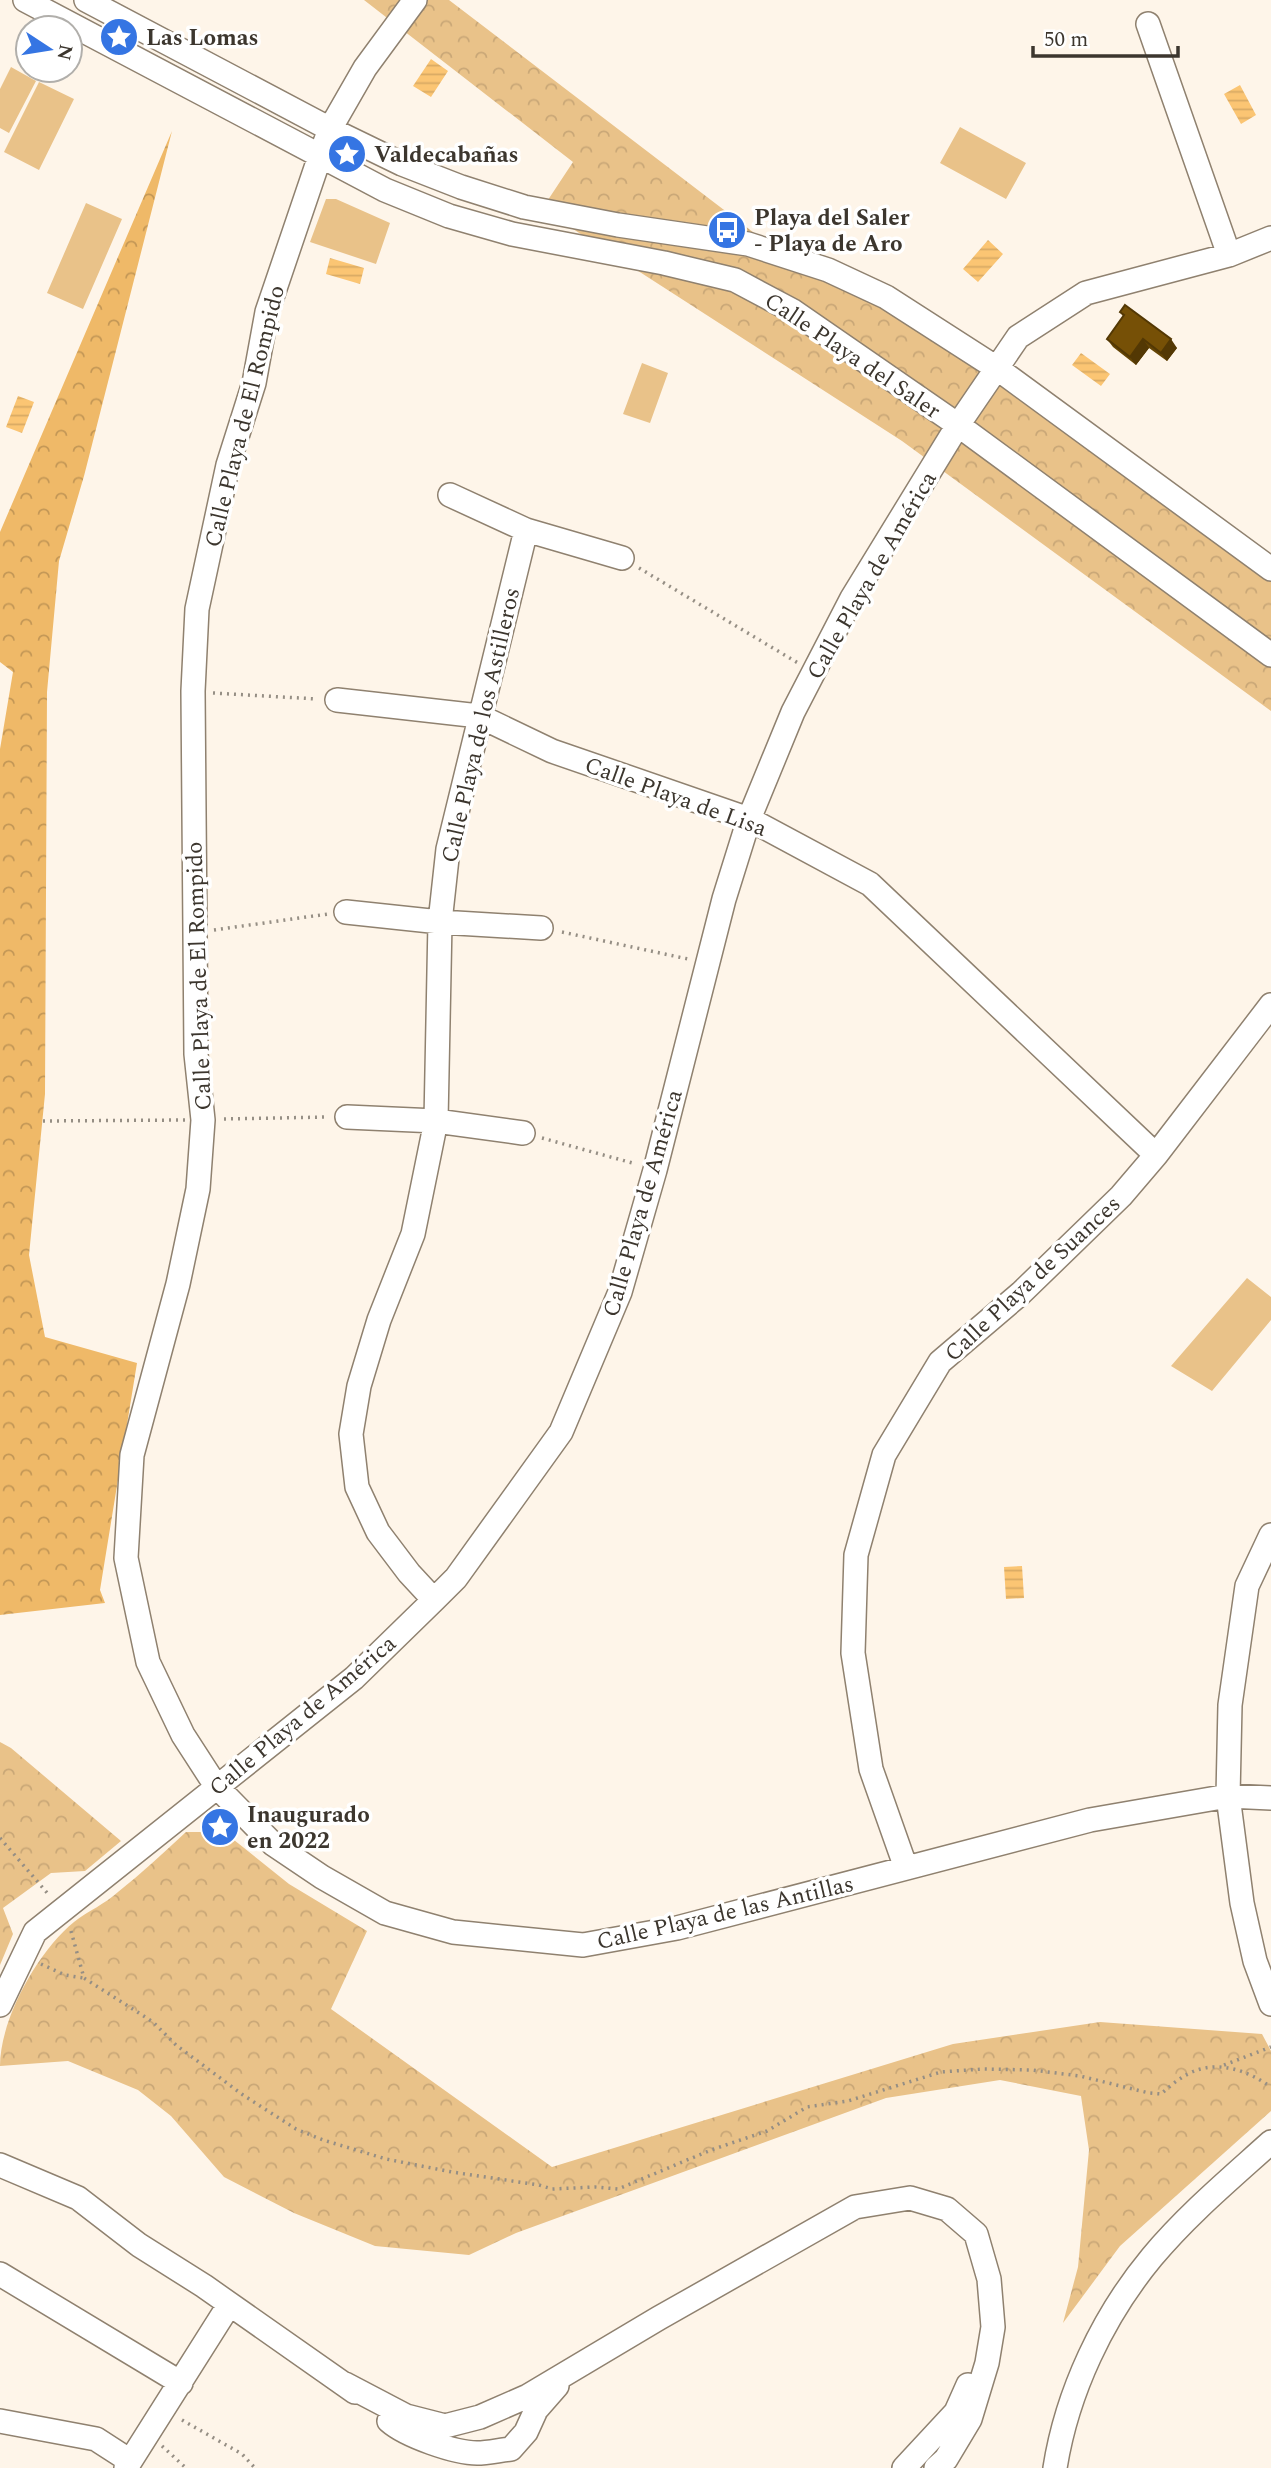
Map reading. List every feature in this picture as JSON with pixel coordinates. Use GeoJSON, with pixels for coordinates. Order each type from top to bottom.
{"type":"FeatureCollection","features":[{"type":"Feature","properties":{"kind":"street","name":"Calle Playa del Saler"},"geometry":{"type":"LineString","coordinates":[[25,0],[385,190],[449,216],[512,234],[736,279],[793,311],[958,425],[1271,654]]}},
{"type":"Feature","properties":{"kind":"street","name":"Calle Playa del Saler"},"geometry":{"type":"LineString","coordinates":[[86,0],[330,129],[402,164],[461,187],[524,207],[618,225],[748,244],[828,270],[886,297],[998,369],[1271,569]]}},
{"type":"Feature","properties":{"kind":"street","name":"Calle Playa de El Rompido"},"geometry":{"type":"LineString","coordinates":[[216,1786],[183,1735],[148,1662],[126,1558],[132,1455],[178,1284],[198,1189],[203,1120],[196,1054],[193,691],[197,609],[228,465],[254,383],[267,312],[320,156],[330,129],[365,68],[415,0]]}},
{"type":"Feature","properties":{"kind":"street"},"geometry":{"type":"LineString","coordinates":[[1148,24],[1229,256]]}},
{"type":"Feature","properties":{"kind":"street"},"geometry":{"type":"LineString","coordinates":[[189,85],[202,61]]}},
{"type":"Feature","properties":{"kind":"street","name":"Calle Playa de América"},"geometry":{"type":"LineString","coordinates":[[0,2006],[35,1932],[354,1678],[456,1578],[561,1432],[620,1292],[655,1170],[724,899],[749,819],[793,712],[852,598],[958,425],[1018,337],[1086,293],[1229,256],[1271,238]]}},
{"type":"Feature","properties":{"kind":"street"},"geometry":{"type":"LineString","coordinates":[[450,495],[526,530],[622,558]]}},
{"type":"Feature","properties":{"kind":"street","name":"Calle Playa de los Astilleros"},"geometry":{"type":"LineString","coordinates":[[434,1600],[409,1573],[378,1532],[357,1487],[351,1434],[363,1373],[379,1320],[413,1234],[436,1121],[440,922],[448,849],[526,530]]}},
{"type":"Feature","properties":{"kind":"street","name":"Calle Playa de Lisa"},"geometry":{"type":"LineString","coordinates":[[337,701],[479,716],[552,751],[749,819],[870,884],[1156,1156]]}},
{"type":"Feature","properties":{"kind":"street"},"geometry":{"type":"LineString","coordinates":[[346,912],[440,922],[541,928]]}},
{"type":"Feature","properties":{"kind":"street","name":"Calle Playa de Suances"},"geometry":{"type":"LineString","coordinates":[[906,1868],[871,1769],[853,1653],[856,1555],[884,1455],[940,1362],[1021,1293],[1121,1196],[1156,1156],[1271,1005]]}},
{"type":"Feature","properties":{"kind":"street"},"geometry":{"type":"LineString","coordinates":[[347,1117],[436,1121],[523,1133]]}},
{"type":"Feature","properties":{"kind":"street"},"geometry":{"type":"LineString","coordinates":[[1271,1535],[1247,1586],[1230,1705],[1228,1796],[1242,1903],[1255,1961],[1271,2004]]}},
{"type":"Feature","properties":{"kind":"street","name":"Calle Playa de las Antillas"},"geometry":{"type":"LineString","coordinates":[[216,1786],[273,1844],[322,1877],[385,1913],[453,1932],[583,1945],[677,1928],[1090,1820],[1228,1796],[1271,1798]]}},
{"type":"Feature","properties":{"kind":"street"},"geometry":{"type":"LineString","coordinates":[[1055,2468],[1070,2407],[1118,2302],[1153,2256],[1204,2203],[1271,2142]]}},
{"type":"Feature","properties":{"kind":"street"},"geometry":{"type":"LineString","coordinates":[[0,2165],[78,2198],[139,2245],[204,2286],[345,2384],[397,2428],[446,2447],[476,2454],[511,2449],[526,2431],[536,2410],[571,2371]]}},
{"type":"Feature","properties":{"kind":"street"},"geometry":{"type":"LineString","coordinates":[[345,2384],[406,2416],[445,2426],[480,2417],[528,2396],[670,2311],[855,2207],[910,2198],[947,2209],[976,2234],[989,2279],[992,2327],[987,2363],[970,2419],[946,2459],[936,2468]]}},
{"type":"Feature","properties":{"kind":"street"},"geometry":{"type":"LineString","coordinates":[[0,2274],[181,2383]]}},
{"type":"Feature","properties":{"kind":"street"},"geometry":{"type":"LineString","coordinates":[[0,2421],[96,2439],[128,2465],[229,2305]]}},
{"type":"Feature","properties":{"kind":"street"},"geometry":{"type":"LineString","coordinates":[[904,2468],[956,2412],[992,2327]]}},
{"type":"Feature","properties":{"kind":"path"},"geometry":{"type":"LineString","coordinates":[[622,558],[813,673]]}},
{"type":"Feature","properties":{"kind":"path"},"geometry":{"type":"LineString","coordinates":[[193,691],[337,701]]}},
{"type":"Feature","properties":{"kind":"path"},"geometry":{"type":"LineString","coordinates":[[195,933],[346,912]]}},
{"type":"Feature","properties":{"kind":"path"},"geometry":{"type":"LineString","coordinates":[[541,928],[707,963]]}},
{"type":"Feature","properties":{"kind":"path"},"geometry":{"type":"LineString","coordinates":[[523,1133],[655,1170]]}},
{"type":"Feature","properties":{"kind":"path"},"geometry":{"type":"LineString","coordinates":[[0,1838],[62,1911],[74,1938],[84,1978]]}},
{"type":"Feature","properties":{"kind":"path"},"geometry":{"type":"LineString","coordinates":[[23,1956],[65,1975],[84,1978],[153,2022],[187,2053],[243,2095],[296,2129],[387,2159],[552,2189],[618,2189],[711,2150],[767,2131],[807,2107],[848,2101],[941,2072],[1032,2070],[1080,2076],[1161,2094],[1189,2073],[1223,2066],[1271,2047]]}},
{"type":"Feature","properties":{"kind":"path"},"geometry":{"type":"LineString","coordinates":[[1223,2066],[1256,2076],[1271,2087]]}},
{"type":"Feature","properties":{"kind":"path"},"geometry":{"type":"LineString","coordinates":[[167,2406],[186,2424],[242,2454],[255,2468]]}},
{"type":"Feature","properties":{"kind":"path"},"geometry":{"type":"LineString","coordinates":[[147,2435],[174,2455],[186,2468]]}},
{"type":"Feature","properties":{"kind":"green space"},"geometry":{"type":"Polygon","coordinates":[[[364,0],[449,0],[770,245],[868,287],[1271,565],[1271,711],[902,441],[542,209],[573,162],[364,0]]]}},
{"type":"Feature","properties":{"kind":"green space"},"geometry":{"type":"Polygon","coordinates":[[[11,67],[14,69],[14,84],[34,84],[9,133],[0,128],[0,89],[11,67]]]}},
{"type":"Feature","properties":{"kind":"green space"},"geometry":{"type":"Polygon","coordinates":[[[38,84],[74,99],[39,170],[4,152],[38,84]]]}},
{"type":"Feature","properties":{"kind":"green space"},"geometry":{"type":"Polygon","coordinates":[[[960,127],[1026,163],[1006,199],[940,163],[960,127]]]}},
{"type":"Feature","properties":{"kind":"green space"},"geometry":{"type":"Polygon","coordinates":[[[172,131],[84,476],[59,561],[47,692],[45,1094],[29,1255],[45,1337],[137,1363],[100,1590],[105,1603],[0,1615],[0,749],[13,672],[0,662],[0,532],[172,131]]]}},
{"type":"Feature","properties":{"kind":"green space"},"geometry":{"type":"Polygon","coordinates":[[[326,199],[336,199],[390,223],[376,264],[310,242],[326,199]]]}},
{"type":"Feature","properties":{"kind":"green space"},"geometry":{"type":"Polygon","coordinates":[[[86,203],[122,219],[83,309],[47,293],[86,203]]]}},
{"type":"Feature","properties":{"kind":"green space"},"geometry":{"type":"Polygon","coordinates":[[[642,363],[668,373],[650,423],[623,414],[642,363]]]}},
{"type":"Feature","properties":{"kind":"green space"},"geometry":{"type":"Polygon","coordinates":[[[1247,1278],[1271,1297],[1271,1320],[1212,1391],[1171,1366],[1247,1278]]]}},
{"type":"Feature","properties":{"kind":"green space"},"geometry":{"type":"Polygon","coordinates":[[[0,1742],[11,1748],[121,1841],[85,1871],[51,1873],[3,1908],[13,1934],[0,1965],[0,1742]]]}},
{"type":"Feature","properties":{"kind":"green space"},"geometry":{"type":"Polygon","coordinates":[[[186,1832],[224,1832],[289,1884],[367,1931],[331,2009],[552,2167],[953,2044],[1100,2022],[1262,2034],[1271,2051],[1271,2111],[1120,2246],[1063,2323],[1078,2267],[1089,2150],[1081,2096],[1000,2080],[886,2098],[516,2233],[469,2255],[375,2246],[294,2213],[224,2177],[171,2116],[138,2090],[68,2061],[0,2066],[6,2028],[14,2007],[23,1987],[47,1950],[74,1922],[113,1896],[186,1832]]]}},
{"type":"Feature","properties":{"kind":"shaded area"},"geometry":{"type":"Polygon","coordinates":[[[431,59],[448,71],[431,97],[413,86],[431,59]]]}},
{"type":"Feature","properties":{"kind":"shaded area"},"geometry":{"type":"Polygon","coordinates":[[[1240,85],[1256,115],[1241,124],[1224,94],[1240,85]]]}},
{"type":"Feature","properties":{"kind":"shaded area"},"geometry":{"type":"Polygon","coordinates":[[[988,240],[1003,254],[978,282],[963,269],[988,240]]]}},
{"type":"Feature","properties":{"kind":"shaded area"},"geometry":{"type":"Polygon","coordinates":[[[330,258],[364,268],[360,284],[326,274],[330,258]]]}},
{"type":"Feature","properties":{"kind":"shaded area"},"geometry":{"type":"Polygon","coordinates":[[[1081,353],[1110,374],[1101,386],[1072,365],[1081,353]]]}},
{"type":"Feature","properties":{"kind":"shaded area"},"geometry":{"type":"Polygon","coordinates":[[[18,396],[34,402],[22,433],[6,427],[18,396]]]}},
{"type":"Feature","properties":{"kind":"shaded area"},"geometry":{"type":"Polygon","coordinates":[[[1022,1566],[1024,1598],[1006,1599],[1004,1567],[1022,1566]]]}},
{"type":"Feature","properties":{"kind":"building"},"geometry":{"type":"Polygon","coordinates":[[[1125,305],[1171,339],[1161,353],[1143,339],[1130,357],[1107,339],[1124,315],[1120,312],[1125,305]]]}},
{"type":"Feature","properties":{"kind":"place","name":"Las Lomas"},"geometry":{"type":"Point","coordinates":[119,37]}},
{"type":"Feature","properties":{"kind":"place","name":"Valdecabañas"},"geometry":{"type":"Point","coordinates":[347,154]}},
{"type":"Feature","properties":{"kind":"place","name":"Playa del Saler - Playa de Aro"},"geometry":{"type":"Point","coordinates":[727,230]}},
{"type":"Feature","properties":{"kind":"place","name":"Inaugurado en 2022"},"geometry":{"type":"Point","coordinates":[220,1827]}}]}
